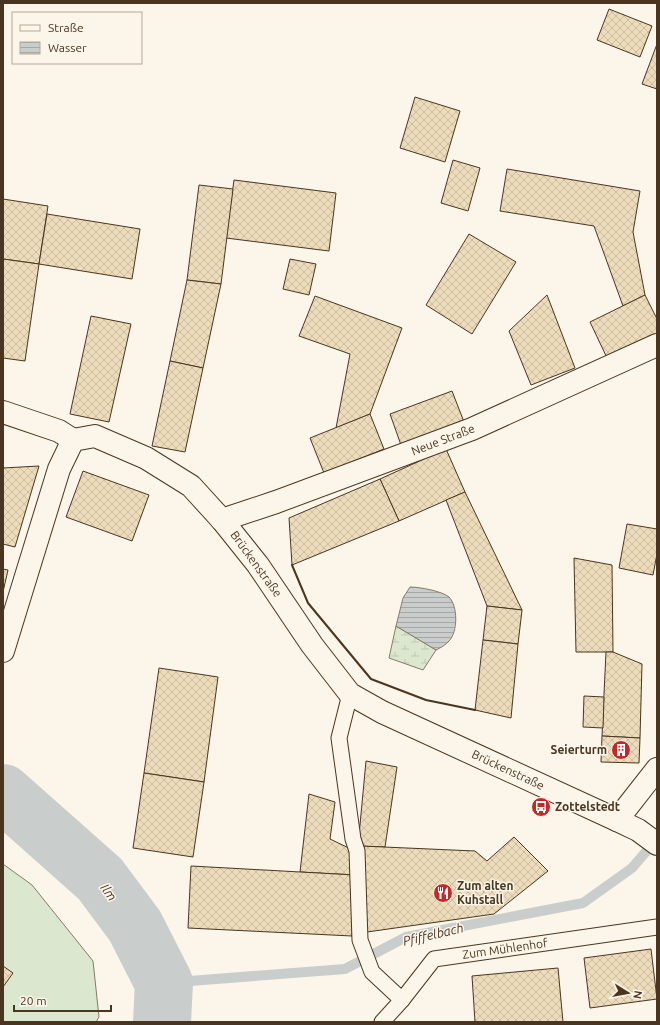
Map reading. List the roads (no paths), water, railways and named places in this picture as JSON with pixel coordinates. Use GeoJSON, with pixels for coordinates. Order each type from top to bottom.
{"type":"FeatureCollection","features":[{"type":"Feature","properties":{"kind":"street","name":"Neue Straße"},"geometry":{"type":"LineString","coordinates":[[222,520],[276,502],[472,429],[657,345]]}},
{"type":"Feature","properties":{"kind":"street"},"geometry":{"type":"LineString","coordinates":[[3,412],[59,431],[73,440],[59,469],[3,651]]}},
{"type":"Feature","properties":{"kind":"street","name":"Brückenstraße"},"geometry":{"type":"LineString","coordinates":[[73,440],[95,436],[146,458],[191,486],[222,520],[258,565],[312,645],[350,694],[382,712],[638,830],[657,844]]}},
{"type":"Feature","properties":{"kind":"street"},"geometry":{"type":"LineString","coordinates":[[617,820],[657,769]]}},
{"type":"Feature","properties":{"kind":"lane"},"geometry":{"type":"LineString","coordinates":[[350,694],[339,738],[353,839],[357,851],[360,940],[372,972],[402,1000]]}},
{"type":"Feature","properties":{"kind":"lane","name":"Zum Mühlenhof"},"geometry":{"type":"LineString","coordinates":[[382,1022],[402,1000],[434,959],[657,927]]}},
{"type":"Feature","properties":{"kind":"water"},"geometry":{"type":"Polygon","coordinates":[[[410,587],[436,591],[446,595],[452,601],[456,619],[454,632],[448,642],[436,650],[396,626],[403,598],[410,587]]]}},
{"type":"Feature","properties":{"kind":"waterway","name":"Ilm"},"geometry":{"type":"LineString","coordinates":[[3,793],[100,879],[135,926],[164,983],[162,1022]]}},
{"type":"Feature","properties":{"kind":"waterway","name":"Pfiffelbach"},"geometry":{"type":"LineString","coordinates":[[164,983],[345,969],[406,937],[583,903],[632,868],[656,840]]}},
{"type":"Feature","properties":{"kind":"place","name":"Seierturm"},"geometry":{"type":"Point","coordinates":[621,750]}},
{"type":"Feature","properties":{"kind":"place","name":"Zottelstedt"},"geometry":{"type":"Point","coordinates":[541,807]}},
{"type":"Feature","properties":{"kind":"place","name":"Zum alten Kuhstall"},"geometry":{"type":"Point","coordinates":[443,893]}}]}
